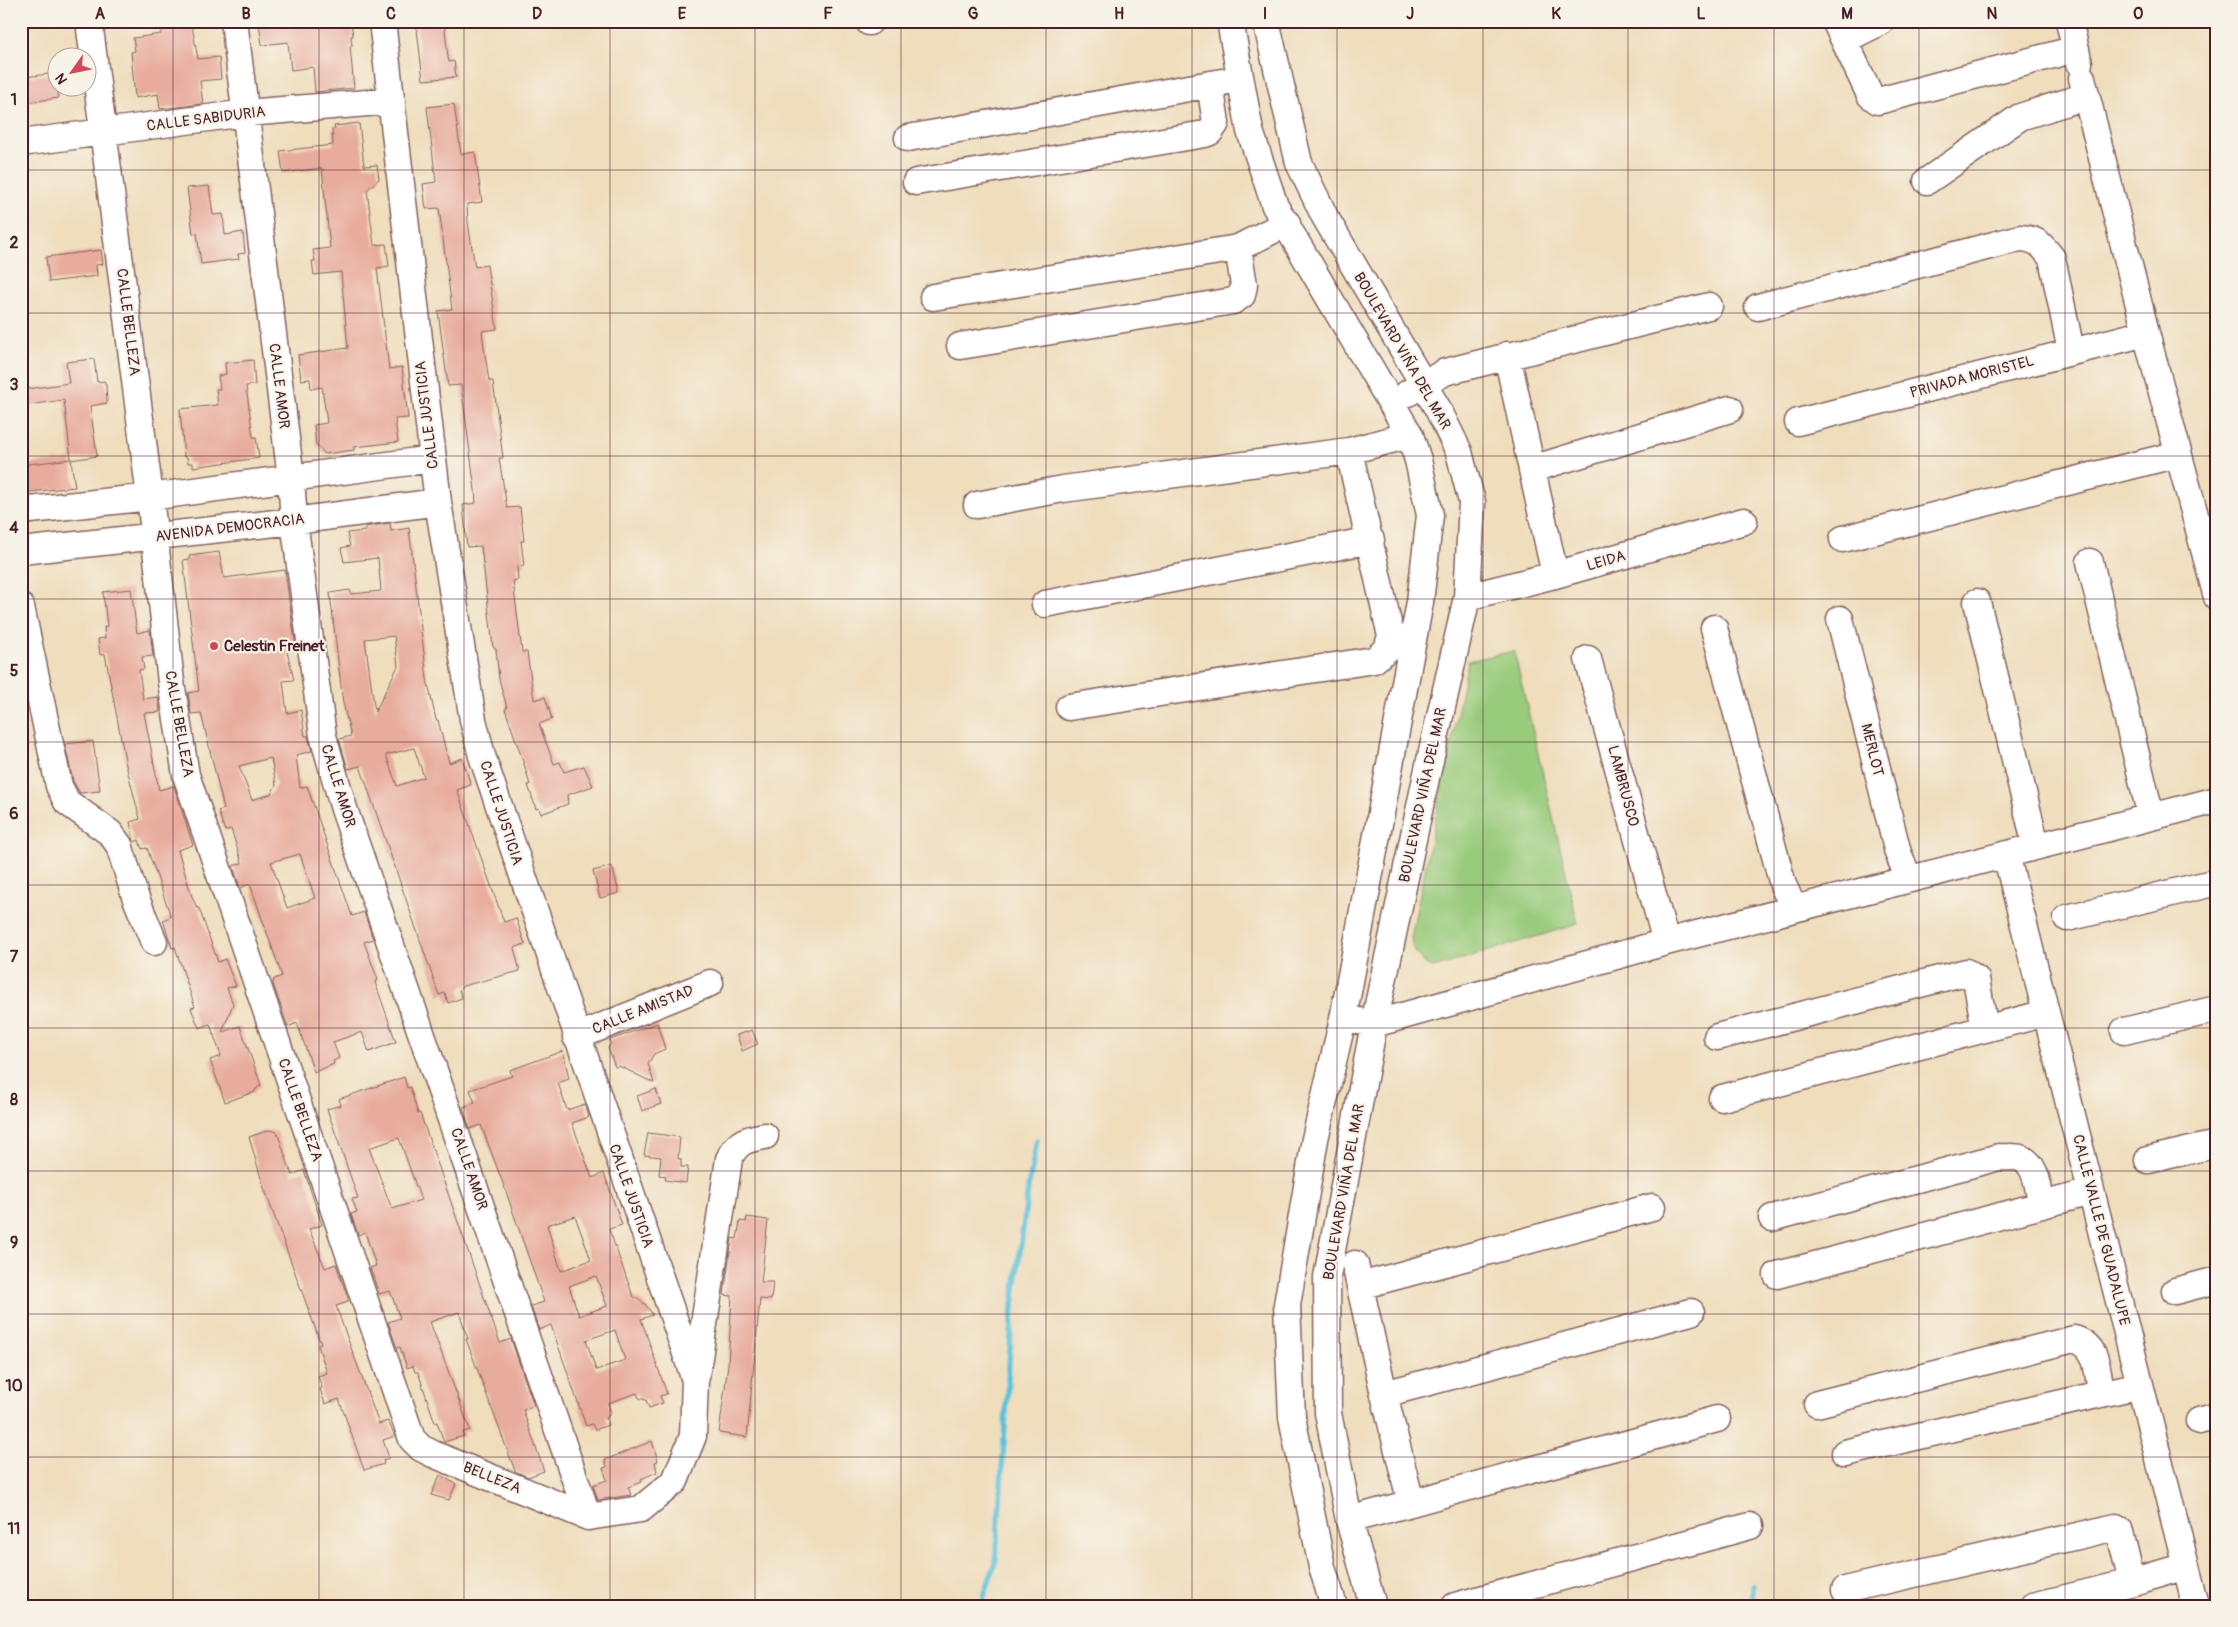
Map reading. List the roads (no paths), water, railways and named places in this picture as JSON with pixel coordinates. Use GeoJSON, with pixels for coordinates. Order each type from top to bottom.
{"type":"FeatureCollection","features":[{"type":"Feature","properties":{"kind":"street","name":"CALLE BELLEZA"},"geometry":{"type":"LineString","coordinates":[[89,21],[178,733],[186,775],[406,1426]]}},
{"type":"Feature","properties":{"kind":"street","name":"CALLE AMOR"},"geometry":{"type":"LineString","coordinates":[[234,21],[291,478],[294,521],[323,736],[344,809],[588,1518]]}},
{"type":"Feature","properties":{"kind":"street","name":"CALLE JUSTICIA"},"geometry":{"type":"LineString","coordinates":[[382,21],[432,459],[473,720],[482,756],[576,1037],[696,1380],[693,1436],[675,1481],[641,1509],[588,1518]]}},
{"type":"Feature","properties":{"kind":"street"},"geometry":{"type":"LineString","coordinates":[[1230,21],[1250,131],[1262,173],[1275,206],[1287,223],[1410,435],[1418,460],[1430,516],[1420,602],[1343,1019],[1315,1140],[1295,1243],[1287,1305],[1292,1417],[1322,1567],[1334,1606]]}},
{"type":"Feature","properties":{"kind":"street","name":"BOULEVARD VIÑA DEL MAR"},"geometry":{"type":"LineString","coordinates":[[1266,21],[1299,163],[1334,234],[1424,384],[1459,452],[1472,502],[1467,597],[1426,778],[1374,1024],[1327,1276],[1328,1413],[1349,1520],[1373,1606]]}},
{"type":"Feature","properties":{"kind":"street"},"geometry":{"type":"LineString","coordinates":[[1882,21],[1840,31],[1870,95],[1878,101],[2081,71]]}},
{"type":"Feature","properties":{"kind":"street"},"geometry":{"type":"LineString","coordinates":[[2069,21],[2146,333],[2217,597]]}},
{"type":"Feature","properties":{"kind":"street"},"geometry":{"type":"LineString","coordinates":[[1927,181],[2081,71]]}},
{"type":"Feature","properties":{"kind":"street"},"geometry":{"type":"LineString","coordinates":[[908,138],[1240,79]]}},
{"type":"Feature","properties":{"kind":"street"},"geometry":{"type":"LineString","coordinates":[[916,182],[1210,132],[1216,123],[1210,84]]}},
{"type":"Feature","properties":{"kind":"street","name":"CALLE SABIDURIA"},"geometry":{"type":"LineString","coordinates":[[21,142],[246,113],[392,101]]}},
{"type":"Feature","properties":{"kind":"street"},"geometry":{"type":"LineString","coordinates":[[933,298],[1238,248],[1287,223]]}},
{"type":"Feature","properties":{"kind":"street"},"geometry":{"type":"LineString","coordinates":[[1758,308],[2020,238],[2033,238],[2052,258],[2071,351]]}},
{"type":"Feature","properties":{"kind":"street"},"geometry":{"type":"LineString","coordinates":[[960,346],[1233,301],[1242,295],[1244,285],[1238,248]]}},
{"type":"Feature","properties":{"kind":"street"},"geometry":{"type":"LineString","coordinates":[[1392,403],[1445,372],[1709,306]]}},
{"type":"Feature","properties":{"kind":"street","name":"PRIVADA MORISTEL"},"geometry":{"type":"LineString","coordinates":[[1798,422],[2146,333]]}},
{"type":"Feature","properties":{"kind":"street"},"geometry":{"type":"LineString","coordinates":[[1507,355],[1555,576]]}},
{"type":"Feature","properties":{"kind":"street"},"geometry":{"type":"LineString","coordinates":[[1532,469],[1730,409]]}},
{"type":"Feature","properties":{"kind":"street"},"geometry":{"type":"LineString","coordinates":[[977,505],[1063,489],[1349,451],[1410,435]]}},
{"type":"Feature","properties":{"kind":"street"},"geometry":{"type":"LineString","coordinates":[[1069,707],[1374,660],[1387,649],[1391,636],[1371,540],[1349,451]]}},
{"type":"Feature","properties":{"kind":"street"},"geometry":{"type":"LineString","coordinates":[[1844,539],[2178,454]]}},
{"type":"Feature","properties":{"kind":"street"},"geometry":{"type":"LineString","coordinates":[[21,511],[150,497],[432,459]]}},
{"type":"Feature","properties":{"kind":"street","name":"AVENIDA DEMOCRACIA"},"geometry":{"type":"LineString","coordinates":[[21,552],[294,521],[438,502]]}},
{"type":"Feature","properties":{"kind":"street","name":"LEIDA"},"geometry":{"type":"LineString","coordinates":[[1467,597],[1555,576],[1744,522]]}},
{"type":"Feature","properties":{"kind":"street"},"geometry":{"type":"LineString","coordinates":[[1045,604],[1371,540]]}},
{"type":"Feature","properties":{"kind":"street"},"geometry":{"type":"LineString","coordinates":[[2090,562],[2151,817]]}},
{"type":"Feature","properties":{"kind":"street"},"geometry":{"type":"LineString","coordinates":[[1977,602],[2036,846]]}},
{"type":"Feature","properties":{"kind":"street"},"geometry":{"type":"LineString","coordinates":[[21,607],[59,786],[67,802],[110,833],[119,845],[135,896],[154,942]]}},
{"type":"Feature","properties":{"kind":"street","name":"MERLOT"},"geometry":{"type":"LineString","coordinates":[[1840,619],[1898,853],[1909,879]]}},
{"type":"Feature","properties":{"kind":"street"},"geometry":{"type":"LineString","coordinates":[[1714,628],[1783,885],[1794,908]]}},
{"type":"Feature","properties":{"kind":"street","name":"LAMBRUSCO"},"geometry":{"type":"LineString","coordinates":[[1588,659],[1666,942]]}},
{"type":"Feature","properties":{"kind":"street"},"geometry":{"type":"LineString","coordinates":[[1343,1019],[1374,1024],[1666,942],[2217,800]]}},
{"type":"Feature","properties":{"kind":"street","name":"CALLE VALLE DE GUADALUPE"},"geometry":{"type":"LineString","coordinates":[[2006,854],[2196,1606]]}},
{"type":"Feature","properties":{"kind":"street"},"geometry":{"type":"LineString","coordinates":[[2067,918],[2217,882]]}},
{"type":"Feature","properties":{"kind":"street"},"geometry":{"type":"LineString","coordinates":[[1717,1037],[1966,972],[1976,979],[1985,1029]]}},
{"type":"Feature","properties":{"kind":"street","name":"CALLE AMISTAD"},"geometry":{"type":"LineString","coordinates":[[576,1037],[710,983]]}},
{"type":"Feature","properties":{"kind":"street"},"geometry":{"type":"LineString","coordinates":[[2124,1031],[2217,1010]]}},
{"type":"Feature","properties":{"kind":"street"},"geometry":{"type":"LineString","coordinates":[[1722,1098],[2046,1013]]}},
{"type":"Feature","properties":{"kind":"street"},"geometry":{"type":"LineString","coordinates":[[696,1380],[729,1159],[734,1148],[743,1140],[765,1136]]}},
{"type":"Feature","properties":{"kind":"street"},"geometry":{"type":"LineString","coordinates":[[2148,1160],[2217,1144]]}},
{"type":"Feature","properties":{"kind":"street"},"geometry":{"type":"LineString","coordinates":[[1772,1218],[1999,1158],[2020,1158],[2029,1164],[2038,1181],[2041,1205]]}},
{"type":"Feature","properties":{"kind":"street"},"geometry":{"type":"LineString","coordinates":[[1777,1275],[2091,1192]]}},
{"type":"Feature","properties":{"kind":"street"},"geometry":{"type":"LineString","coordinates":[[1411,1502],[1357,1275],[1652,1207]]}},
{"type":"Feature","properties":{"kind":"street"},"geometry":{"type":"LineString","coordinates":[[2175,1292],[2217,1280]]}},
{"type":"Feature","properties":{"kind":"street"},"geometry":{"type":"LineString","coordinates":[[1384,1394],[1691,1312]]}},
{"type":"Feature","properties":{"kind":"street"},"geometry":{"type":"LineString","coordinates":[[1818,1404],[2074,1339],[2085,1342],[2094,1354],[2101,1392]]}},
{"type":"Feature","properties":{"kind":"street"},"geometry":{"type":"LineString","coordinates":[[1845,1453],[2101,1392],[2140,1385]]}},
{"type":"Feature","properties":{"kind":"street"},"geometry":{"type":"LineString","coordinates":[[1349,1520],[1717,1418]]}},
{"type":"Feature","properties":{"kind":"street","name":"BELLEZA"},"geometry":{"type":"LineString","coordinates":[[406,1426],[412,1439],[421,1448],[588,1518]]}},
{"type":"Feature","properties":{"kind":"street"},"geometry":{"type":"LineString","coordinates":[[1455,1606],[1750,1526]]}},
{"type":"Feature","properties":{"kind":"street"},"geometry":{"type":"LineString","coordinates":[[1845,1590],[2116,1527],[2119,1529],[2132,1582]]}},
{"type":"Feature","properties":{"kind":"street"},"geometry":{"type":"LineString","coordinates":[[2033,1606],[2132,1582],[2186,1566]]}},
{"type":"Feature","properties":{"kind":"waterway"},"geometry":{"type":"LineString","coordinates":[[981,1606],[996,1559],[1013,1305],[1028,1189],[1037,1140]]}},
{"type":"Feature","properties":{"kind":"waterway"},"geometry":{"type":"LineString","coordinates":[[1751,1606],[1752,1586]]}},
{"type":"Feature","properties":{"kind":"place","name":"Celestin Freinet"},"geometry":{"type":"Point","coordinates":[214,646]}}]}
